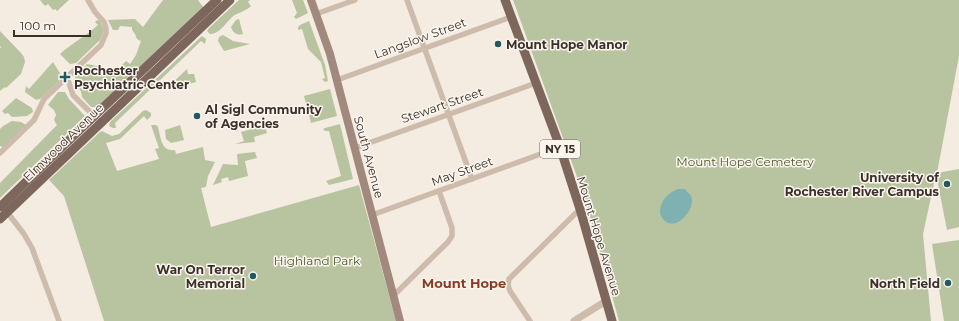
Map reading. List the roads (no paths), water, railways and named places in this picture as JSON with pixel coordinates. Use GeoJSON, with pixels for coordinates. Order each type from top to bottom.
{"type":"FeatureCollection","features":[{"type":"Feature","properties":{"kind":"main road","name":"Elmwood Avenue"},"geometry":{"type":"LineString","coordinates":[[2,212],[217,0]]}},
{"type":"Feature","properties":{"kind":"main road","name":"Elmwood Avenue"},"geometry":{"type":"LineString","coordinates":[[97,119],[230,0]]}},
{"type":"Feature","properties":{"kind":"main road","name":"South Avenue"},"geometry":{"type":"LineString","coordinates":[[311,0],[330,54],[400,321]]}},
{"type":"Feature","properties":{"kind":"main road","name":"Mount Hope Avenue"},"geometry":{"type":"LineString","coordinates":[[505,0],[560,147],[580,209],[612,321]]}},
{"type":"Feature","properties":{"kind":"street"},"geometry":{"type":"LineString","coordinates":[[0,154],[34,120],[44,99],[100,45],[106,33],[104,22],[95,12],[88,0]]}},
{"type":"Feature","properties":{"kind":"street"},"geometry":{"type":"LineString","coordinates":[[316,14],[355,0]]}},
{"type":"Feature","properties":{"kind":"street"},"geometry":{"type":"LineString","coordinates":[[407,0],[472,179]]}},
{"type":"Feature","properties":{"kind":"street","name":"Langslow Street"},"geometry":{"type":"LineString","coordinates":[[337,80],[512,17]]}},
{"type":"Feature","properties":{"kind":"street"},"geometry":{"type":"LineString","coordinates":[[67,77],[73,95],[97,119]]}},
{"type":"Feature","properties":{"kind":"street","name":"Stewart Street"},"geometry":{"type":"LineString","coordinates":[[355,148],[536,83]]}},
{"type":"Feature","properties":{"kind":"street","name":"May Street"},"geometry":{"type":"LineString","coordinates":[[372,215],[560,147]]}},
{"type":"Feature","properties":{"kind":"street"},"geometry":{"type":"LineString","coordinates":[[393,296],[448,242],[452,236],[452,228],[439,191]]}},
{"type":"Feature","properties":{"kind":"street"},"geometry":{"type":"LineString","coordinates":[[530,321],[510,291],[508,285],[509,279],[580,209]]}},
{"type":"Feature","properties":{"kind":"street"},"geometry":{"type":"LineString","coordinates":[[2,212],[24,234],[32,248],[59,321]]}},
{"type":"Feature","properties":{"kind":"street"},"geometry":{"type":"LineString","coordinates":[[574,321],[606,301]]}},
{"type":"Feature","properties":{"kind":"water"},"geometry":{"type":"Polygon","coordinates":[[[678,189],[685,189],[691,196],[692,203],[684,218],[678,222],[670,223],[664,220],[660,214],[660,210],[665,198],[678,189]]]}},
{"type":"Feature","properties":{"kind":"place","name":"Mount Hope Manor"},"geometry":{"type":"Point","coordinates":[498,44]}},
{"type":"Feature","properties":{"kind":"place","name":"Rochester Psychiatric Center"},"geometry":{"type":"Point","coordinates":[65,77]}},
{"type":"Feature","properties":{"kind":"place","name":"Al Sigl Community of Agencies"},"geometry":{"type":"Point","coordinates":[197,116]}},
{"type":"Feature","properties":{"kind":"place","name":"University of Rochester River Campus"},"geometry":{"type":"Point","coordinates":[947,184]}},
{"type":"Feature","properties":{"kind":"place","name":"War On Terror Memorial"},"geometry":{"type":"Point","coordinates":[253,276]}},
{"type":"Feature","properties":{"kind":"place","name":"North Field"},"geometry":{"type":"Point","coordinates":[948,283]}},
{"type":"Feature","properties":{"kind":"district","name":"Mount Hope"},"geometry":{"type":"Point","coordinates":[464,283]}},
{"type":"Feature","properties":{"kind":"park label","name":"Mount Hope Cemetery"},"geometry":{"type":"Point","coordinates":[745,161]}},
{"type":"Feature","properties":{"kind":"park label","name":"Highland Park"},"geometry":{"type":"Point","coordinates":[317,260]}}]}
